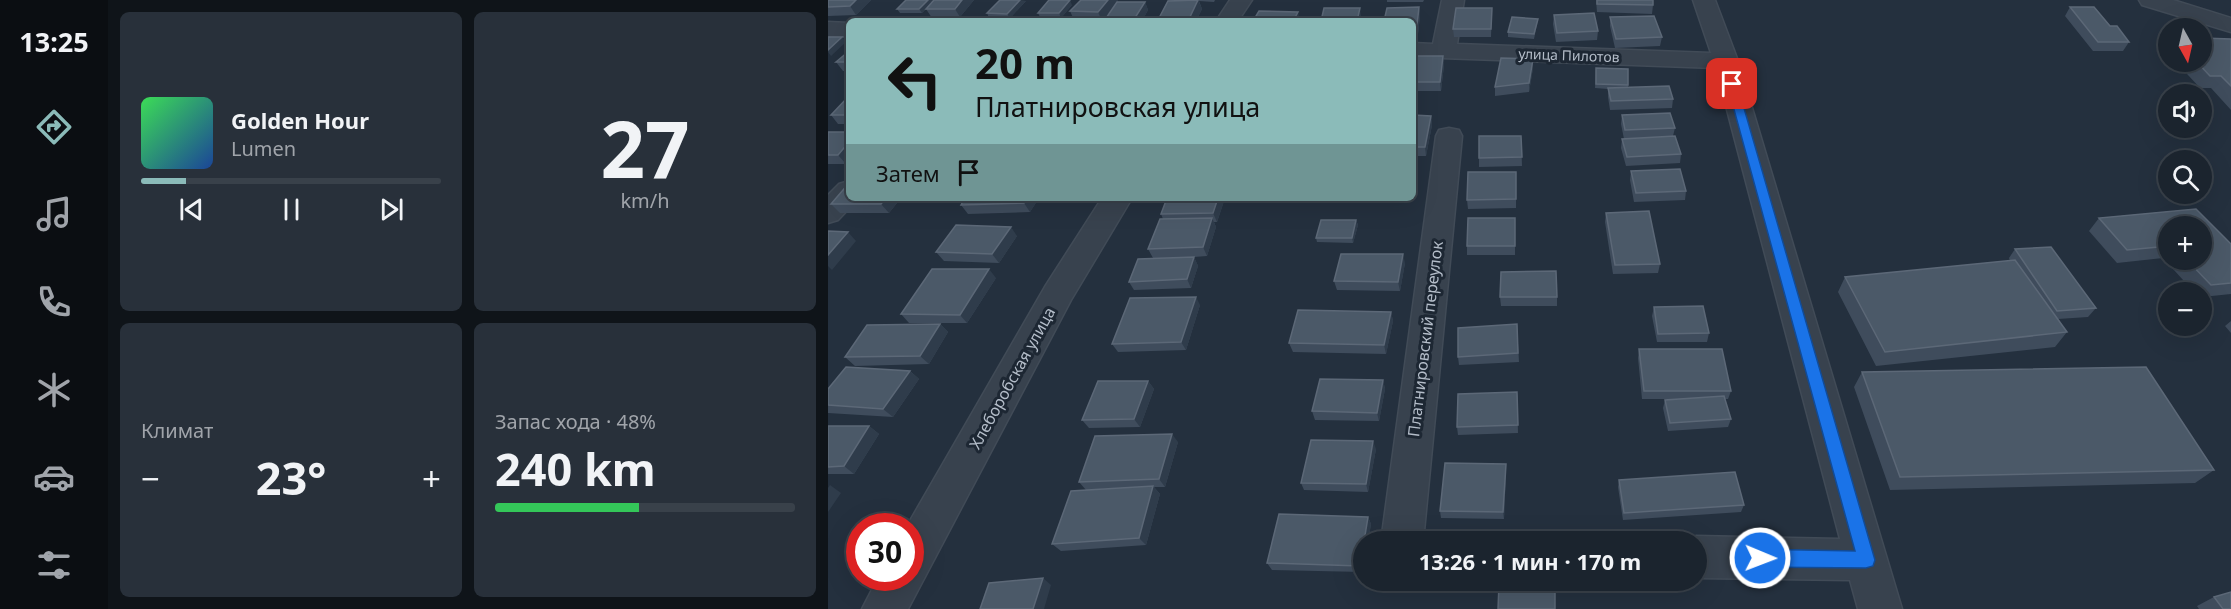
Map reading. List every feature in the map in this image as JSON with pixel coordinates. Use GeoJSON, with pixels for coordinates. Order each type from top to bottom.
{"type":"FeatureCollection","features":[{"type":"Feature","properties":{"kind":"street"},"geometry":{"type":"LineString","coordinates":[[1229,18],[1241,0]]}},
{"type":"Feature","properties":{"kind":"street"},"geometry":{"type":"LineString","coordinates":[[1444,50],[1453,0]]}},
{"type":"Feature","properties":{"kind":"street"},"geometry":{"type":"LineString","coordinates":[[1704,0],[1726,61],[1880,609]]}},
{"type":"Feature","properties":{"kind":"street"},"geometry":{"type":"LineString","coordinates":[[2150,0],[2231,25]]}},
{"type":"Feature","properties":{"kind":"street"},"geometry":{"type":"LineString","coordinates":[[828,29],[846,30]]}},
{"type":"Feature","properties":{"kind":"street","name":"улица Пилотов"},"geometry":{"type":"LineString","coordinates":[[1416,50],[1726,61]]}},
{"type":"Feature","properties":{"kind":"street","name":"Платнировский переулок"},"geometry":{"type":"LineString","coordinates":[[1403,531],[1449,136]]}},
{"type":"Feature","properties":{"kind":"street"},"geometry":{"type":"LineString","coordinates":[[828,213],[846,194]]}},
{"type":"Feature","properties":{"kind":"street","name":"Хлеборобская улица"},"geometry":{"type":"LineString","coordinates":[[924,537],[1058,294],[1115,201]]}},
{"type":"Feature","properties":{"kind":"street"},"geometry":{"type":"LineString","coordinates":[[1707,557],[1866,560]]}},
{"type":"Feature","properties":{"kind":"street"},"geometry":{"type":"LineString","coordinates":[[884,609],[894,591]]}},
{"type":"Feature","properties":{"kind":"building"},"geometry":{"type":"Polygon","coordinates":[[[828,0],[856,0],[850,6],[828,7],[828,0]]]}},
{"type":"Feature","properties":{"kind":"building"},"geometry":{"type":"Polygon","coordinates":[[[906,0],[928,0],[919,9],[897,9],[906,0]]]}},
{"type":"Feature","properties":{"kind":"building"},"geometry":{"type":"Polygon","coordinates":[[[934,0],[962,0],[955,9],[926,9],[934,0]]]}},
{"type":"Feature","properties":{"kind":"building"},"geometry":{"type":"Polygon","coordinates":[[[1000,0],[1020,0],[1007,14],[987,13],[1000,0]]]}},
{"type":"Feature","properties":{"kind":"building"},"geometry":{"type":"Polygon","coordinates":[[[1049,0],[1070,0],[1059,13],[1038,13],[1049,0]]]}},
{"type":"Feature","properties":{"kind":"building"},"geometry":{"type":"Polygon","coordinates":[[[1081,0],[1108,0],[1098,12],[1070,11],[1081,0]]]}},
{"type":"Feature","properties":{"kind":"building"},"geometry":{"type":"Polygon","coordinates":[[[1198,0],[1189,18],[1159,18],[1168,1],[1198,0]]]}},
{"type":"Feature","properties":{"kind":"building"},"geometry":{"type":"Polygon","coordinates":[[[1597,0],[1653,0],[1653,5],[1597,4],[1597,0]]]}},
{"type":"Feature","properties":{"kind":"building"},"geometry":{"type":"Polygon","coordinates":[[[1117,2],[1145,2],[1135,18],[1106,18],[1117,2]]]}},
{"type":"Feature","properties":{"kind":"building"},"geometry":{"type":"Polygon","coordinates":[[[1419,7],[1417,25],[1416,18],[1385,18],[1387,8],[1419,7]]]}},
{"type":"Feature","properties":{"kind":"building"},"geometry":{"type":"Polygon","coordinates":[[[2070,7],[2094,7],[2110,26],[2117,26],[2129,42],[2098,42],[2070,7]]]}},
{"type":"Feature","properties":{"kind":"building"},"geometry":{"type":"Polygon","coordinates":[[[1324,8],[1360,8],[1358,18],[1322,18],[1324,8]]]}},
{"type":"Feature","properties":{"kind":"building"},"geometry":{"type":"Polygon","coordinates":[[[1456,8],[1492,8],[1491,29],[1453,29],[1456,8]]]}},
{"type":"Feature","properties":{"kind":"building"},"geometry":{"type":"Polygon","coordinates":[[[1259,11],[1298,12],[1295,18],[1255,18],[1259,11]]]}},
{"type":"Feature","properties":{"kind":"building"},"geometry":{"type":"Polygon","coordinates":[[[1594,13],[1598,31],[1557,33],[1554,15],[1594,13]]]}},
{"type":"Feature","properties":{"kind":"building"},"geometry":{"type":"Polygon","coordinates":[[[1654,16],[1662,37],[1616,39],[1610,17],[1654,16]]]}},
{"type":"Feature","properties":{"kind":"building"},"geometry":{"type":"Polygon","coordinates":[[[1512,17],[1538,19],[1534,34],[1508,32],[1512,17]]]}},
{"type":"Feature","properties":{"kind":"building"},"geometry":{"type":"Polygon","coordinates":[[[828,37],[842,37],[828,50],[828,37]]]}},
{"type":"Feature","properties":{"kind":"building"},"geometry":{"type":"Polygon","coordinates":[[[2212,38],[2231,39],[2231,86],[2221,76],[2210,76],[2206,72],[2212,72],[2212,38]]]}},
{"type":"Feature","properties":{"kind":"building"},"geometry":{"type":"Polygon","coordinates":[[[846,54],[846,62],[836,62],[846,54]]]}},
{"type":"Feature","properties":{"kind":"building"},"geometry":{"type":"Polygon","coordinates":[[[1416,56],[1443,56],[1440,82],[1416,82],[1416,56]]]}},
{"type":"Feature","properties":{"kind":"building"},"geometry":{"type":"Polygon","coordinates":[[[1501,58],[1533,59],[1529,83],[1495,87],[1501,58]]]}},
{"type":"Feature","properties":{"kind":"building"},"geometry":{"type":"Polygon","coordinates":[[[1596,68],[1628,69],[1628,85],[1596,84],[1596,68]]]}},
{"type":"Feature","properties":{"kind":"building"},"geometry":{"type":"Polygon","coordinates":[[[1669,86],[1673,99],[1611,101],[1608,88],[1669,86]]]}},
{"type":"Feature","properties":{"kind":"building"},"geometry":{"type":"Polygon","coordinates":[[[846,99],[846,115],[831,115],[846,99]]]}},
{"type":"Feature","properties":{"kind":"building"},"geometry":{"type":"Polygon","coordinates":[[[1670,113],[1675,128],[1625,130],[1622,115],[1670,113]]]}},
{"type":"Feature","properties":{"kind":"building"},"geometry":{"type":"Polygon","coordinates":[[[1416,115],[1431,116],[1425,147],[1416,147],[1416,115]]]}},
{"type":"Feature","properties":{"kind":"building"},"geometry":{"type":"Polygon","coordinates":[[[828,132],[846,132],[846,146],[838,155],[828,155],[828,132]]]}},
{"type":"Feature","properties":{"kind":"building"},"geometry":{"type":"Polygon","coordinates":[[[1479,136],[1521,136],[1522,157],[1479,158],[1479,136]]]}},
{"type":"Feature","properties":{"kind":"building"},"geometry":{"type":"Polygon","coordinates":[[[1675,136],[1681,154],[1627,157],[1622,139],[1675,136]]]}},
{"type":"Feature","properties":{"kind":"building"},"geometry":{"type":"Polygon","coordinates":[[[1680,169],[1686,191],[1636,193],[1631,171],[1680,169]]]}},
{"type":"Feature","properties":{"kind":"building"},"geometry":{"type":"Polygon","coordinates":[[[1468,172],[1516,172],[1516,199],[1467,200],[1468,172]]]}},
{"type":"Feature","properties":{"kind":"building"},"geometry":{"type":"Polygon","coordinates":[[[846,186],[846,201],[884,201],[881,204],[831,204],[846,186]]]}},
{"type":"Feature","properties":{"kind":"building"},"geometry":{"type":"Polygon","coordinates":[[[963,201],[1026,201],[1024,203],[961,205],[963,201]]]}},
{"type":"Feature","properties":{"kind":"building"},"geometry":{"type":"Polygon","coordinates":[[[1166,201],[1217,201],[1213,213],[1161,214],[1166,201]]]}},
{"type":"Feature","properties":{"kind":"building"},"geometry":{"type":"Polygon","coordinates":[[[2196,209],[2203,216],[2158,216],[2158,247],[2127,250],[2099,218],[2196,209]]]}},
{"type":"Feature","properties":{"kind":"building"},"geometry":{"type":"Polygon","coordinates":[[[1649,211],[1660,264],[1615,265],[1606,213],[1649,211]]]}},
{"type":"Feature","properties":{"kind":"building"},"geometry":{"type":"Polygon","coordinates":[[[1212,218],[1203,247],[1148,249],[1160,219],[1212,218]]]}},
{"type":"Feature","properties":{"kind":"building"},"geometry":{"type":"Polygon","coordinates":[[[1468,218],[1515,218],[1515,246],[1467,246],[1468,218]]]}},
{"type":"Feature","properties":{"kind":"building"},"geometry":{"type":"Polygon","coordinates":[[[1321,220],[1356,220],[1352,238],[1316,238],[1321,220]]]}},
{"type":"Feature","properties":{"kind":"building"},"geometry":{"type":"Polygon","coordinates":[[[956,225],[1011,227],[992,254],[936,252],[956,225]]]}},
{"type":"Feature","properties":{"kind":"building"},"geometry":{"type":"Polygon","coordinates":[[[2212,225],[2231,244],[2231,283],[2212,285],[2212,282],[2208,282],[2197,270],[2212,270],[2212,225]]]}},
{"type":"Feature","properties":{"kind":"building"},"geometry":{"type":"Polygon","coordinates":[[[828,231],[848,232],[828,255],[828,231]]]}},
{"type":"Feature","properties":{"kind":"building"},"geometry":{"type":"Polygon","coordinates":[[[2051,247],[2096,308],[2057,311],[2015,249],[2051,247]]]}},
{"type":"Feature","properties":{"kind":"building"},"geometry":{"type":"Polygon","coordinates":[[[1341,254],[1403,254],[1398,282],[1334,281],[1341,254]]]}},
{"type":"Feature","properties":{"kind":"building"},"geometry":{"type":"Polygon","coordinates":[[[1194,257],[1187,279],[1129,282],[1138,259],[1194,257]]]}},
{"type":"Feature","properties":{"kind":"building"},"geometry":{"type":"Polygon","coordinates":[[[2015,260],[2067,332],[1885,352],[1845,277],[2015,260]]]}},
{"type":"Feature","properties":{"kind":"building"},"geometry":{"type":"Polygon","coordinates":[[[932,269],[989,269],[960,315],[901,314],[932,269]]]}},
{"type":"Feature","properties":{"kind":"building"},"geometry":{"type":"Polygon","coordinates":[[[1556,271],[1557,297],[1500,297],[1501,272],[1556,271]]]}},
{"type":"Feature","properties":{"kind":"building"},"geometry":{"type":"Polygon","coordinates":[[[1196,297],[1181,342],[1112,344],[1130,298],[1196,297]]]}},
{"type":"Feature","properties":{"kind":"building"},"geometry":{"type":"Polygon","coordinates":[[[1703,306],[1709,333],[1658,334],[1654,307],[1703,306]]]}},
{"type":"Feature","properties":{"kind":"building"},"geometry":{"type":"Polygon","coordinates":[[[1298,310],[1391,312],[1384,345],[1289,343],[1298,310]]]}},
{"type":"Feature","properties":{"kind":"building"},"geometry":{"type":"Polygon","coordinates":[[[940,324],[920,356],[845,357],[867,325],[940,324]]]}},
{"type":"Feature","properties":{"kind":"building"},"geometry":{"type":"Polygon","coordinates":[[[1517,324],[1518,353],[1458,357],[1458,328],[1517,324]]]}},
{"type":"Feature","properties":{"kind":"building"},"geometry":{"type":"Polygon","coordinates":[[[1639,349],[1722,349],[1731,391],[1644,391],[1639,349]]]}},
{"type":"Feature","properties":{"kind":"building"},"geometry":{"type":"Polygon","coordinates":[[[846,367],[910,371],[883,409],[828,405],[828,389],[846,367]]]}},
{"type":"Feature","properties":{"kind":"building"},"geometry":{"type":"Polygon","coordinates":[[[2146,367],[2214,470],[1900,477],[1862,372],[2146,367]]]}},
{"type":"Feature","properties":{"kind":"building"},"geometry":{"type":"Polygon","coordinates":[[[1320,379],[1383,380],[1377,413],[1312,411],[1320,379]]]}},
{"type":"Feature","properties":{"kind":"building"},"geometry":{"type":"Polygon","coordinates":[[[1098,381],[1148,381],[1134,419],[1082,420],[1098,381]]]}},
{"type":"Feature","properties":{"kind":"building"},"geometry":{"type":"Polygon","coordinates":[[[1517,392],[1518,425],[1457,427],[1458,394],[1517,392]]]}},
{"type":"Feature","properties":{"kind":"building"},"geometry":{"type":"Polygon","coordinates":[[[1724,396],[1731,419],[1670,423],[1665,400],[1724,396]]]}},
{"type":"Feature","properties":{"kind":"building"},"geometry":{"type":"Polygon","coordinates":[[[828,426],[869,426],[844,466],[828,467],[828,426]]]}},
{"type":"Feature","properties":{"kind":"building"},"geometry":{"type":"Polygon","coordinates":[[[1172,434],[1159,479],[1079,482],[1095,436],[1172,434]]]}},
{"type":"Feature","properties":{"kind":"building"},"geometry":{"type":"Polygon","coordinates":[[[1311,440],[1373,441],[1366,484],[1301,483],[1311,440]]]}},
{"type":"Feature","properties":{"kind":"building"},"geometry":{"type":"Polygon","coordinates":[[[1445,463],[1506,464],[1503,512],[1440,511],[1445,463]]]}},
{"type":"Feature","properties":{"kind":"building"},"geometry":{"type":"Polygon","coordinates":[[[1735,472],[1744,505],[1624,513],[1619,480],[1735,472]]]}},
{"type":"Feature","properties":{"kind":"building"},"geometry":{"type":"Polygon","coordinates":[[[1153,486],[1139,538],[1052,544],[1071,491],[1153,486]]]}},
{"type":"Feature","properties":{"kind":"building"},"geometry":{"type":"Polygon","coordinates":[[[1279,514],[1368,517],[1366,531],[1353,531],[1353,566],[1267,563],[1279,514]]]}},
{"type":"Feature","properties":{"kind":"building"},"geometry":{"type":"Polygon","coordinates":[[[1043,578],[1033,609],[980,609],[989,583],[1043,578]]]}},
{"type":"Feature","properties":{"kind":"building"},"geometry":{"type":"Polygon","coordinates":[[[1499,591],[1555,591],[1555,609],[1498,609],[1499,591]]]}},
{"type":"Feature","properties":{"kind":"building"},"geometry":{"type":"Polygon","coordinates":[[[2231,592],[2231,609],[2223,609],[2214,597],[2231,592]]]}},
{"type":"Feature","properties":{"kind":"route"},"geometry":{"type":"LineString","coordinates":[[1732,84],[1866,560],[1760,558]]}}]}
